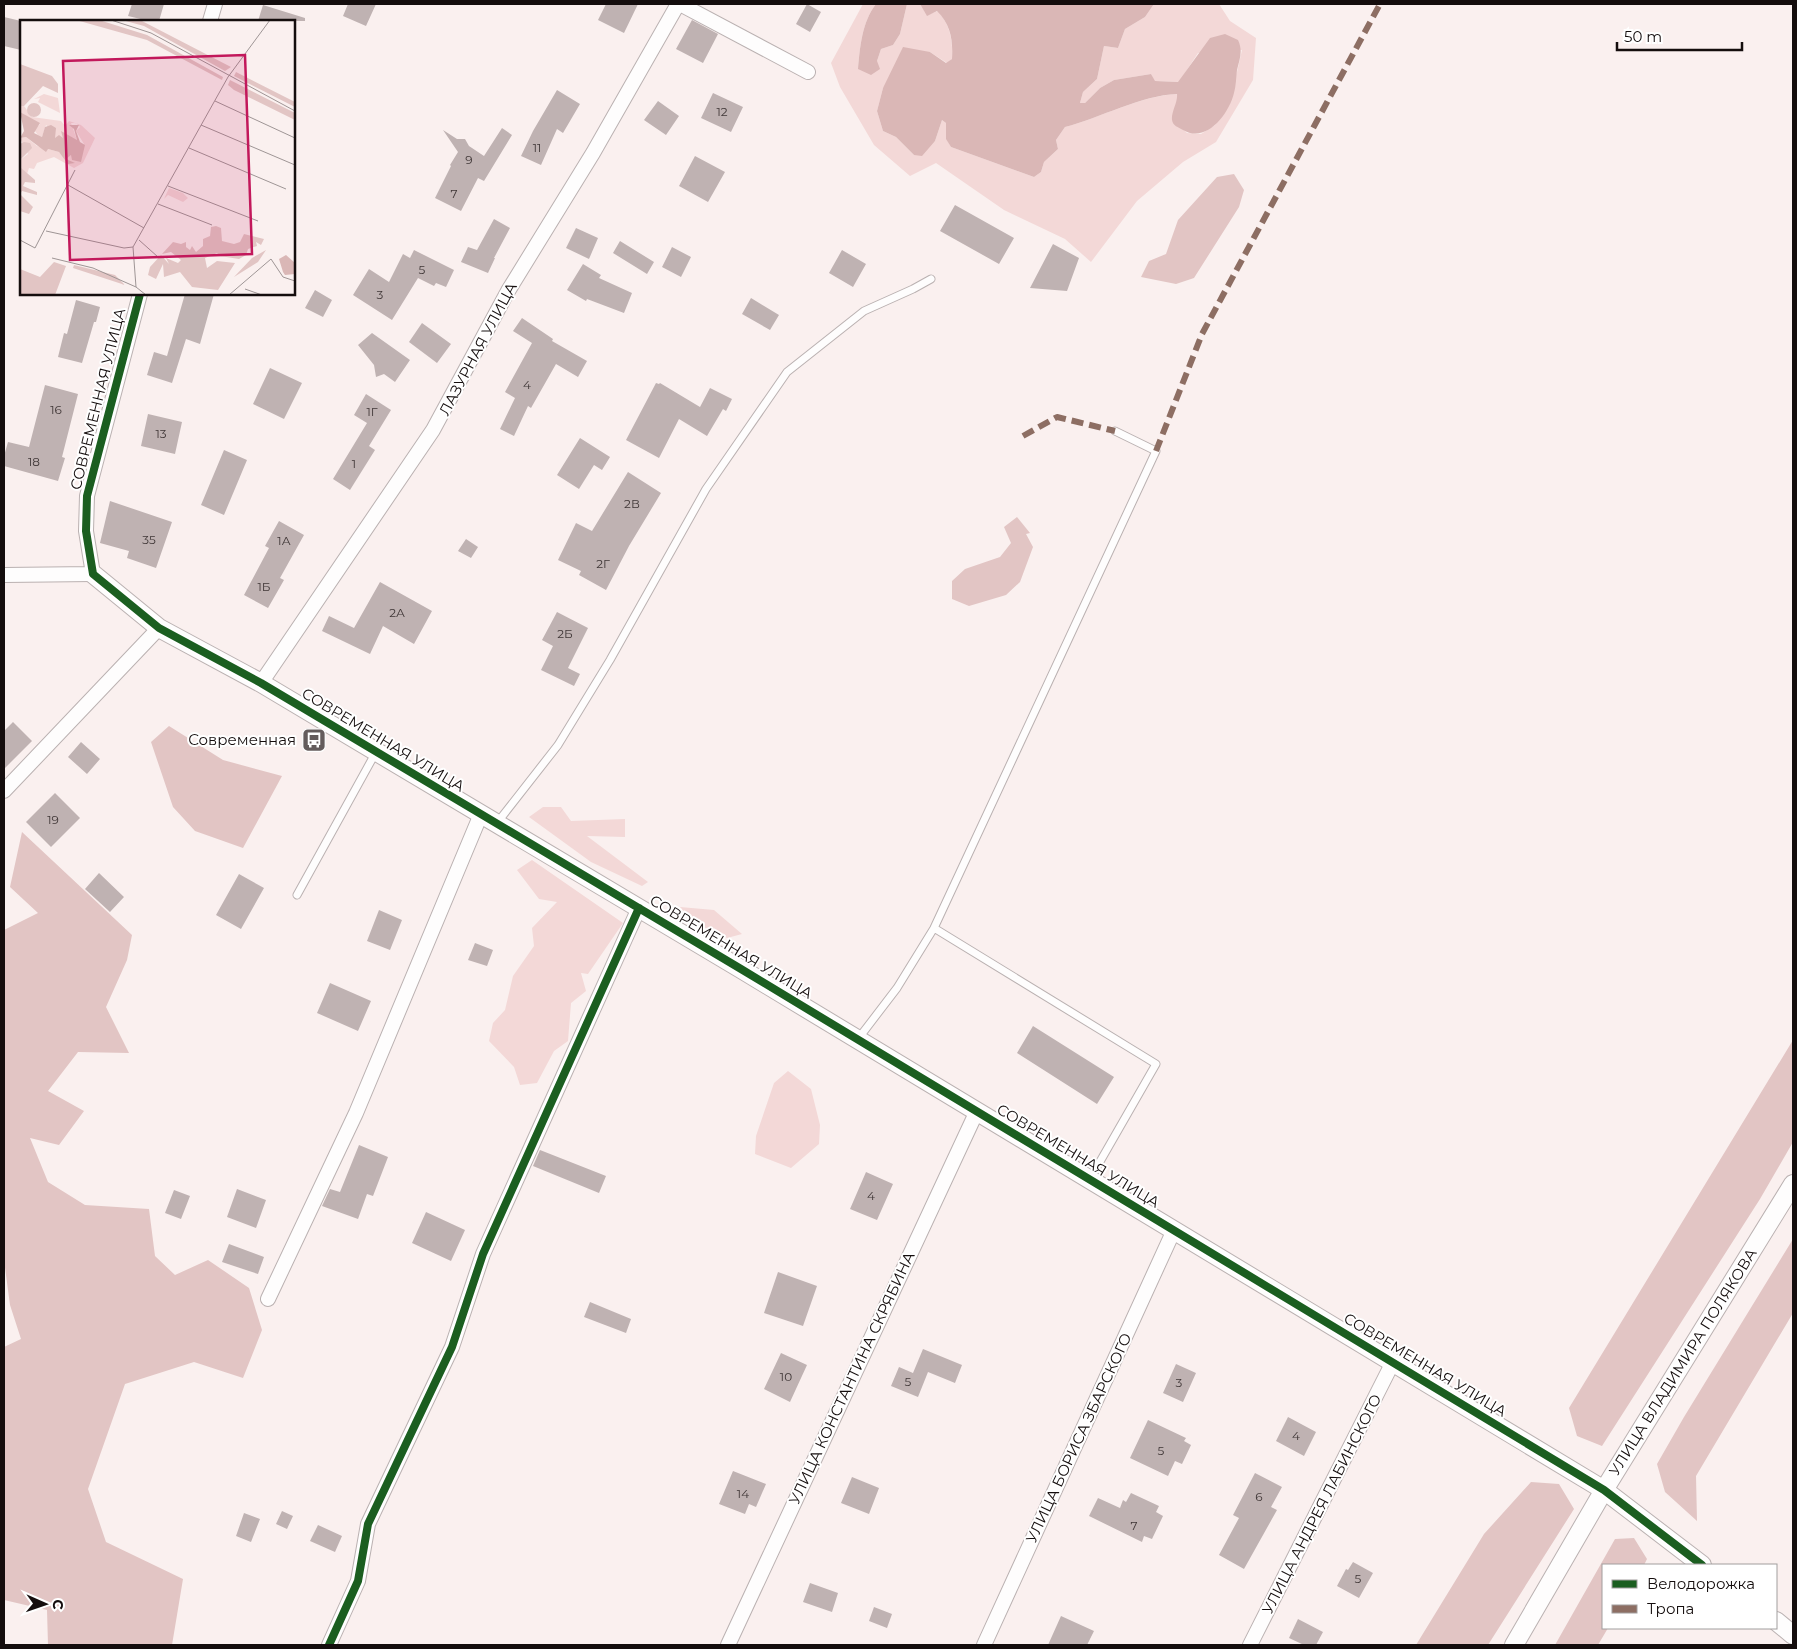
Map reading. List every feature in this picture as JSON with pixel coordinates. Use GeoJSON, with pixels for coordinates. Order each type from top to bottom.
{"type":"FeatureCollection","features":[{"type":"Feature","properties":{"kind":"street"},"geometry":{"type":"LineString","coordinates":[[210,20],[215,4]]}},
{"type":"Feature","properties":{"kind":"street"},"geometry":{"type":"LineString","coordinates":[[679,4],[808,72]]}},
{"type":"Feature","properties":{"kind":"street","name":"ЛАЗУРНАЯ УЛИЦА"},"geometry":{"type":"LineString","coordinates":[[261,683],[433,430],[508,291],[593,153],[679,4]]}},
{"type":"Feature","properties":{"kind":"street","name":"СОВРЕМЕННАЯ УЛИЦА"},"geometry":{"type":"LineString","coordinates":[[140,295],[87,496],[86,531],[93,574],[159,628],[261,683],[497,823],[1604,1490],[1701,1564]]}},
{"type":"Feature","properties":{"kind":"street"},"geometry":{"type":"LineString","coordinates":[[4,574],[93,574]]}},
{"type":"Feature","properties":{"kind":"street"},"geometry":{"type":"LineString","coordinates":[[4,791],[159,628]]}},
{"type":"Feature","properties":{"kind":"street"},"geometry":{"type":"LineString","coordinates":[[268,1299],[356,1113],[481,814]]}},
{"type":"Feature","properties":{"kind":"street"},"geometry":{"type":"LineString","coordinates":[[328,1645],[358,1581],[368,1524],[452,1348],[483,1254],[639,908]]}},
{"type":"Feature","properties":{"kind":"street","name":"УЛИЦА КОНСТАНТИНА СКРЯБИНА"},"geometry":{"type":"LineString","coordinates":[[728,1645],[977,1111]]}},
{"type":"Feature","properties":{"kind":"street","name":"УЛИЦА ВЛАДИМИРА ПОЛЯКОВА"},"geometry":{"type":"LineString","coordinates":[[1514,1645],[1604,1490],[1793,1184]]}},
{"type":"Feature","properties":{"kind":"street","name":"УЛИЦА БОРИСА ЗБАРСКОГО"},"geometry":{"type":"LineString","coordinates":[[984,1645],[1174,1230]]}},
{"type":"Feature","properties":{"kind":"street","name":"УЛИЦА АНДРЕЯ ЛАБИНСКОГО"},"geometry":{"type":"LineString","coordinates":[[1250,1645],[1393,1362]]}},
{"type":"Feature","properties":{"kind":"street"},"geometry":{"type":"LineString","coordinates":[[1777,1623],[1793,1635]]}},
{"type":"Feature","properties":{"kind":"lane"},"geometry":{"type":"LineString","coordinates":[[497,823],[558,745],[610,660],[706,489],[787,372],[864,311],[932,279]]}},
{"type":"Feature","properties":{"kind":"lane"},"geometry":{"type":"LineString","coordinates":[[858,1039],[897,988],[934,928],[1156,451],[1115,431]]}},
{"type":"Feature","properties":{"kind":"lane"},"geometry":{"type":"LineString","coordinates":[[297,895],[376,752]]}},
{"type":"Feature","properties":{"kind":"lane"},"geometry":{"type":"LineString","coordinates":[[934,928],[1156,1064],[1090,1180]]}},
{"type":"Feature","properties":{"kind":"shaded area"},"geometry":{"type":"Polygon","coordinates":[[[863,4],[876,4],[865,27],[858,69],[877,61],[881,49],[893,45],[900,34],[907,4],[920,4],[927,15],[938,11],[948,27],[952,45],[952,59],[947,63],[930,52],[883,88],[877,111],[883,131],[896,137],[914,155],[935,141],[942,120],[946,123],[946,138],[951,147],[1034,177],[1041,172],[1044,162],[1058,149],[1056,140],[1065,127],[1164,95],[1178,94],[1172,119],[1187,133],[1201,134],[1215,125],[1237,72],[1242,50],[1198,53],[1179,82],[1154,81],[1151,74],[1114,80],[1100,88],[1085,103],[1080,103],[1083,92],[1097,79],[1104,46],[1118,48],[1125,29],[1145,17],[1154,4],[1219,4],[1230,21],[1256,38],[1253,80],[1216,142],[1183,162],[1137,201],[1091,262],[1065,239],[1004,210],[936,163],[910,176],[874,145],[840,87],[831,63],[863,4]]]}},
{"type":"Feature","properties":{"kind":"shaded area"},"geometry":{"type":"Polygon","coordinates":[[[876,4],[907,4],[900,34],[893,45],[881,49],[877,61],[880,69],[871,75],[858,69],[865,27],[876,4]]]}},
{"type":"Feature","properties":{"kind":"shaded area"},"geometry":{"type":"Polygon","coordinates":[[[920,4],[1154,4],[1145,17],[1125,29],[1118,48],[1104,46],[1097,79],[1083,92],[1080,103],[1085,103],[1100,88],[1114,80],[1151,74],[1155,81],[1178,82],[1210,38],[1225,34],[1238,40],[1240,48],[1234,93],[1222,118],[1208,130],[1200,133],[1183,130],[1173,124],[1172,117],[1177,94],[1150,98],[1065,127],[1056,140],[1058,149],[1044,162],[1041,172],[1034,177],[951,147],[946,139],[946,123],[942,120],[935,141],[922,156],[914,155],[896,137],[883,131],[877,111],[883,88],[903,47],[930,52],[946,63],[952,59],[951,39],[948,27],[942,16],[937,11],[927,16],[920,4]]]}},
{"type":"Feature","properties":{"kind":"shaded area"},"geometry":{"type":"Polygon","coordinates":[[[1234,174],[1244,190],[1239,207],[1194,278],[1176,284],[1141,277],[1149,261],[1166,254],[1178,220],[1217,177],[1234,174]]]}},
{"type":"Feature","properties":{"kind":"shaded area"},"geometry":{"type":"Polygon","coordinates":[[[1017,517],[1030,533],[1026,534],[1033,547],[1020,582],[1006,595],[969,606],[952,599],[952,581],[965,569],[1000,557],[1011,543],[1004,527],[1017,517]]]}},
{"type":"Feature","properties":{"kind":"shaded area"},"geometry":{"type":"Polygon","coordinates":[[[169,726],[223,760],[282,776],[243,848],[195,831],[173,807],[151,742],[169,726]]]}},
{"type":"Feature","properties":{"kind":"shaded area"},"geometry":{"type":"Polygon","coordinates":[[[543,807],[561,807],[571,821],[625,819],[625,837],[587,836],[648,882],[642,886],[591,862],[529,817],[543,807]]]}},
{"type":"Feature","properties":{"kind":"shaded area"},"geometry":{"type":"Polygon","coordinates":[[[22,832],[132,935],[127,960],[106,1007],[129,1053],[78,1052],[48,1091],[84,1111],[59,1145],[30,1138],[48,1182],[85,1205],[149,1209],[155,1256],[175,1275],[208,1260],[249,1288],[262,1330],[243,1378],[194,1362],[125,1384],[88,1489],[106,1542],[183,1579],[172,1645],[48,1645],[47,1610],[4,1600],[4,1347],[21,1339],[10,1305],[4,1260],[4,930],[38,913],[10,887],[22,832]]]}},
{"type":"Feature","properties":{"kind":"shaded area"},"geometry":{"type":"Polygon","coordinates":[[[532,860],[623,923],[588,974],[581,973],[586,991],[571,1003],[568,1041],[554,1051],[537,1083],[520,1085],[514,1067],[489,1041],[493,1023],[505,1010],[513,976],[534,946],[532,928],[557,902],[539,899],[517,870],[532,860]]]}},
{"type":"Feature","properties":{"kind":"shaded area"},"geometry":{"type":"Polygon","coordinates":[[[680,907],[714,910],[742,934],[727,938],[693,922],[680,907]]]}},
{"type":"Feature","properties":{"kind":"shaded area"},"geometry":{"type":"Polygon","coordinates":[[[1793,1040],[1793,1142],[1760,1199],[1602,1446],[1577,1436],[1569,1408],[1793,1040]]]}},
{"type":"Feature","properties":{"kind":"shaded area"},"geometry":{"type":"Polygon","coordinates":[[[788,1071],[811,1089],[820,1125],[819,1144],[791,1168],[755,1154],[756,1136],[774,1083],[788,1071]]]}},
{"type":"Feature","properties":{"kind":"shaded area"},"geometry":{"type":"Polygon","coordinates":[[[1793,1239],[1793,1313],[1696,1476],[1697,1521],[1665,1492],[1657,1464],[1793,1239]]]}},
{"type":"Feature","properties":{"kind":"shaded area"},"geometry":{"type":"Polygon","coordinates":[[[1531,1482],[1559,1484],[1574,1509],[1488,1645],[1416,1645],[1484,1534],[1531,1482]]]}},
{"type":"Feature","properties":{"kind":"shaded area"},"geometry":{"type":"Polygon","coordinates":[[[1634,1538],[1647,1559],[1644,1564],[1602,1564],[1602,1629],[1607,1629],[1598,1645],[1555,1645],[1615,1539],[1634,1538]]]}},
{"type":"Feature","properties":{"kind":"building"},"geometry":{"type":"Polygon","coordinates":[[[132,4],[164,4],[159,20],[145,20],[128,16],[132,4]]]}},
{"type":"Feature","properties":{"kind":"building"},"geometry":{"type":"Polygon","coordinates":[[[348,4],[376,4],[366,26],[343,16],[348,4]]]}},
{"type":"Feature","properties":{"kind":"building"},"geometry":{"type":"Polygon","coordinates":[[[606,4],[638,4],[624,33],[598,20],[606,4]]]}},
{"type":"Feature","properties":{"kind":"building"},"geometry":{"type":"Polygon","coordinates":[[[807,4],[821,12],[810,32],[796,24],[807,4]]]}},
{"type":"Feature","properties":{"kind":"building"},"geometry":{"type":"Polygon","coordinates":[[[263,5],[305,18],[305,21],[258,20],[263,5]]]}},
{"type":"Feature","properties":{"kind":"building"},"geometry":{"type":"Polygon","coordinates":[[[4,17],[20,21],[20,50],[4,46],[4,17]]]}},
{"type":"Feature","properties":{"kind":"building"},"geometry":{"type":"Polygon","coordinates":[[[692,20],[718,34],[703,63],[676,49],[692,20]]]}},
{"type":"Feature","properties":{"kind":"building"},"geometry":{"type":"Polygon","coordinates":[[[557,90],[580,104],[563,133],[557,129],[541,165],[521,156],[557,90]]]}},
{"type":"Feature","properties":{"kind":"building"},"geometry":{"type":"Polygon","coordinates":[[[713,93],[743,107],[731,132],[701,118],[713,93]]]}},
{"type":"Feature","properties":{"kind":"building"},"geometry":{"type":"Polygon","coordinates":[[[658,101],[679,116],[666,135],[644,120],[658,101]]]}},
{"type":"Feature","properties":{"kind":"building"},"geometry":{"type":"Polygon","coordinates":[[[502,128],[512,135],[484,181],[478,178],[461,211],[435,198],[458,152],[443,130],[457,139],[465,139],[469,146],[484,156],[502,128]]]}},
{"type":"Feature","properties":{"kind":"building"},"geometry":{"type":"Polygon","coordinates":[[[695,156],[725,172],[708,202],[679,186],[695,156]]]}},
{"type":"Feature","properties":{"kind":"building"},"geometry":{"type":"Polygon","coordinates":[[[955,205],[1014,238],[999,264],[940,231],[955,205]]]}},
{"type":"Feature","properties":{"kind":"building"},"geometry":{"type":"Polygon","coordinates":[[[494,219],[510,228],[488,273],[461,262],[468,247],[477,250],[494,219]]]}},
{"type":"Feature","properties":{"kind":"building"},"geometry":{"type":"Polygon","coordinates":[[[576,228],[598,238],[589,259],[566,248],[576,228]]]}},
{"type":"Feature","properties":{"kind":"building"},"geometry":{"type":"Polygon","coordinates":[[[620,241],[654,262],[647,274],[613,253],[620,241]]]}},
{"type":"Feature","properties":{"kind":"building"},"geometry":{"type":"Polygon","coordinates":[[[1053,244],[1079,258],[1067,291],[1030,288],[1053,244]]]}},
{"type":"Feature","properties":{"kind":"building"},"geometry":{"type":"Polygon","coordinates":[[[672,247],[691,257],[681,277],[662,267],[672,247]]]}},
{"type":"Feature","properties":{"kind":"building"},"geometry":{"type":"Polygon","coordinates":[[[414,250],[454,270],[446,287],[436,283],[434,286],[418,278],[392,320],[353,295],[369,269],[389,282],[403,254],[410,258],[414,250]]]}},
{"type":"Feature","properties":{"kind":"building"},"geometry":{"type":"Polygon","coordinates":[[[842,250],[866,264],[853,287],[829,273],[842,250]]]}},
{"type":"Feature","properties":{"kind":"building"},"geometry":{"type":"Polygon","coordinates":[[[583,264],[601,275],[599,278],[632,293],[624,313],[587,299],[586,301],[567,290],[583,264]]]}},
{"type":"Feature","properties":{"kind":"building"},"geometry":{"type":"Polygon","coordinates":[[[315,290],[332,300],[323,317],[305,308],[315,290]]]}},
{"type":"Feature","properties":{"kind":"building"},"geometry":{"type":"Polygon","coordinates":[[[185,295],[214,295],[200,344],[186,339],[172,383],[147,375],[154,352],[167,356],[185,295]]]}},
{"type":"Feature","properties":{"kind":"building"},"geometry":{"type":"Polygon","coordinates":[[[751,298],[779,315],[770,330],[742,314],[751,298]]]}},
{"type":"Feature","properties":{"kind":"building"},"geometry":{"type":"Polygon","coordinates":[[[76,300],[100,307],[82,363],[58,357],[64,333],[67,334],[76,300]]]}},
{"type":"Feature","properties":{"kind":"building"},"geometry":{"type":"Polygon","coordinates":[[[522,318],[553,339],[552,341],[587,361],[578,377],[556,364],[531,408],[528,406],[514,436],[500,429],[515,398],[505,392],[532,343],[513,331],[522,318]]]}},
{"type":"Feature","properties":{"kind":"building"},"geometry":{"type":"Polygon","coordinates":[[[422,323],[451,344],[437,363],[409,342],[422,323]]]}},
{"type":"Feature","properties":{"kind":"building"},"geometry":{"type":"Polygon","coordinates":[[[372,333],[410,360],[395,382],[384,374],[376,377],[374,365],[358,345],[372,333]]]}},
{"type":"Feature","properties":{"kind":"building"},"geometry":{"type":"Polygon","coordinates":[[[270,368],[302,383],[284,419],[253,404],[270,368]]]}},
{"type":"Feature","properties":{"kind":"building"},"geometry":{"type":"Polygon","coordinates":[[[656,383],[660,383],[700,407],[710,388],[732,399],[726,411],[723,409],[707,436],[679,419],[659,458],[626,440],[656,383]]]}},
{"type":"Feature","properties":{"kind":"building"},"geometry":{"type":"Polygon","coordinates":[[[45,385],[78,394],[62,457],[65,458],[58,481],[4,466],[4,456],[8,442],[29,447],[45,385]]]}},
{"type":"Feature","properties":{"kind":"building"},"geometry":{"type":"Polygon","coordinates":[[[366,394],[391,410],[369,446],[375,450],[350,490],[333,479],[367,423],[354,415],[366,394]]]}},
{"type":"Feature","properties":{"kind":"building"},"geometry":{"type":"Polygon","coordinates":[[[148,414],[182,422],[175,454],[141,446],[148,414]]]}},
{"type":"Feature","properties":{"kind":"building"},"geometry":{"type":"Polygon","coordinates":[[[580,438],[610,457],[602,470],[594,465],[579,489],[557,475],[580,438]]]}},
{"type":"Feature","properties":{"kind":"building"},"geometry":{"type":"Polygon","coordinates":[[[224,450],[247,460],[224,515],[201,505],[224,450]]]}},
{"type":"Feature","properties":{"kind":"building"},"geometry":{"type":"Polygon","coordinates":[[[628,472],[661,493],[629,546],[606,590],[579,575],[581,571],[558,560],[576,523],[592,531],[628,472]]]}},
{"type":"Feature","properties":{"kind":"building"},"geometry":{"type":"Polygon","coordinates":[[[110,501],[172,522],[156,568],[127,558],[129,551],[100,543],[110,501]]]}},
{"type":"Feature","properties":{"kind":"building"},"geometry":{"type":"Polygon","coordinates":[[[279,521],[304,535],[280,578],[284,580],[268,608],[244,595],[269,548],[265,546],[279,521]]]}},
{"type":"Feature","properties":{"kind":"building"},"geometry":{"type":"Polygon","coordinates":[[[466,539],[478,547],[471,558],[458,551],[466,539]]]}},
{"type":"Feature","properties":{"kind":"building"},"geometry":{"type":"Polygon","coordinates":[[[380,582],[432,611],[414,644],[383,626],[370,654],[322,631],[329,616],[354,628],[380,582]]]}},
{"type":"Feature","properties":{"kind":"building"},"geometry":{"type":"Polygon","coordinates":[[[557,612],[588,628],[568,668],[580,674],[574,686],[541,670],[553,646],[542,640],[557,612]]]}},
{"type":"Feature","properties":{"kind":"building"},"geometry":{"type":"Polygon","coordinates":[[[13,722],[32,741],[4,769],[4,731],[13,722]]]}},
{"type":"Feature","properties":{"kind":"building"},"geometry":{"type":"Polygon","coordinates":[[[81,742],[100,759],[87,774],[68,757],[81,742]]]}},
{"type":"Feature","properties":{"kind":"building"},"geometry":{"type":"Polygon","coordinates":[[[55,793],[80,818],[51,847],[26,822],[55,793]]]}},
{"type":"Feature","properties":{"kind":"building"},"geometry":{"type":"Polygon","coordinates":[[[99,873],[124,897],[110,912],[85,889],[99,873]]]}},
{"type":"Feature","properties":{"kind":"building"},"geometry":{"type":"Polygon","coordinates":[[[239,874],[264,888],[241,929],[216,915],[239,874]]]}},
{"type":"Feature","properties":{"kind":"building"},"geometry":{"type":"Polygon","coordinates":[[[379,910],[402,920],[390,950],[367,941],[379,910]]]}},
{"type":"Feature","properties":{"kind":"building"},"geometry":{"type":"Polygon","coordinates":[[[475,943],[493,950],[487,966],[468,960],[475,943]]]}},
{"type":"Feature","properties":{"kind":"building"},"geometry":{"type":"Polygon","coordinates":[[[330,983],[371,1001],[358,1031],[317,1013],[330,983]]]}},
{"type":"Feature","properties":{"kind":"building"},"geometry":{"type":"Polygon","coordinates":[[[1033,1026],[1114,1077],[1097,1104],[1017,1053],[1033,1026]]]}},
{"type":"Feature","properties":{"kind":"building"},"geometry":{"type":"Polygon","coordinates":[[[359,1145],[388,1157],[373,1196],[367,1194],[358,1219],[322,1206],[330,1189],[340,1192],[359,1145]]]}},
{"type":"Feature","properties":{"kind":"building"},"geometry":{"type":"Polygon","coordinates":[[[540,1150],[606,1176],[599,1193],[533,1166],[540,1150]]]}},
{"type":"Feature","properties":{"kind":"building"},"geometry":{"type":"Polygon","coordinates":[[[866,1172],[893,1184],[877,1220],[850,1209],[866,1172]]]}},
{"type":"Feature","properties":{"kind":"building"},"geometry":{"type":"Polygon","coordinates":[[[237,1189],[266,1200],[256,1228],[227,1217],[237,1189]]]}},
{"type":"Feature","properties":{"kind":"building"},"geometry":{"type":"Polygon","coordinates":[[[174,1190],[190,1196],[181,1219],[165,1213],[174,1190]]]}},
{"type":"Feature","properties":{"kind":"building"},"geometry":{"type":"Polygon","coordinates":[[[426,1212],[465,1230],[451,1261],[412,1243],[426,1212]]]}},
{"type":"Feature","properties":{"kind":"building"},"geometry":{"type":"Polygon","coordinates":[[[229,1244],[264,1257],[258,1274],[222,1262],[229,1244]]]}},
{"type":"Feature","properties":{"kind":"building"},"geometry":{"type":"Polygon","coordinates":[[[778,1272],[817,1286],[803,1326],[764,1313],[778,1272]]]}},
{"type":"Feature","properties":{"kind":"building"},"geometry":{"type":"Polygon","coordinates":[[[590,1302],[631,1319],[626,1333],[584,1317],[590,1302]]]}},
{"type":"Feature","properties":{"kind":"building"},"geometry":{"type":"Polygon","coordinates":[[[923,1349],[962,1365],[955,1383],[928,1372],[918,1397],[891,1386],[899,1367],[913,1373],[923,1349]]]}},
{"type":"Feature","properties":{"kind":"building"},"geometry":{"type":"Polygon","coordinates":[[[781,1353],[807,1365],[790,1402],[764,1389],[781,1353]]]}},
{"type":"Feature","properties":{"kind":"building"},"geometry":{"type":"Polygon","coordinates":[[[1176,1364],[1196,1373],[1183,1402],[1163,1393],[1176,1364]]]}},
{"type":"Feature","properties":{"kind":"building"},"geometry":{"type":"Polygon","coordinates":[[[1288,1417],[1316,1432],[1304,1456],[1276,1441],[1288,1417]]]}},
{"type":"Feature","properties":{"kind":"building"},"geometry":{"type":"Polygon","coordinates":[[[1148,1420],[1186,1438],[1184,1441],[1191,1445],[1182,1464],[1175,1461],[1168,1476],[1130,1458],[1148,1420]]]}},
{"type":"Feature","properties":{"kind":"building"},"geometry":{"type":"Polygon","coordinates":[[[733,1471],[766,1484],[756,1507],[749,1504],[745,1514],[719,1504],[733,1471]]]}},
{"type":"Feature","properties":{"kind":"building"},"geometry":{"type":"Polygon","coordinates":[[[1255,1473],[1282,1487],[1271,1507],[1277,1510],[1244,1569],[1219,1555],[1239,1518],[1233,1515],[1255,1473]]]}},
{"type":"Feature","properties":{"kind":"building"},"geometry":{"type":"Polygon","coordinates":[[[852,1477],[879,1488],[869,1514],[841,1503],[852,1477]]]}},
{"type":"Feature","properties":{"kind":"building"},"geometry":{"type":"Polygon","coordinates":[[[1131,1493],[1159,1506],[1156,1512],[1163,1516],[1152,1539],[1144,1536],[1142,1542],[1089,1516],[1098,1498],[1120,1508],[1123,1500],[1126,1502],[1131,1493]]]}},
{"type":"Feature","properties":{"kind":"building"},"geometry":{"type":"Polygon","coordinates":[[[282,1511],[293,1516],[287,1529],[276,1524],[282,1511]]]}},
{"type":"Feature","properties":{"kind":"building"},"geometry":{"type":"Polygon","coordinates":[[[244,1513],[260,1519],[251,1542],[236,1536],[244,1513]]]}},
{"type":"Feature","properties":{"kind":"building"},"geometry":{"type":"Polygon","coordinates":[[[318,1525],[342,1536],[335,1552],[310,1541],[318,1525]]]}},
{"type":"Feature","properties":{"kind":"building"},"geometry":{"type":"Polygon","coordinates":[[[1353,1562],[1373,1573],[1359,1598],[1337,1586],[1346,1569],[1348,1570],[1353,1562]]]}},
{"type":"Feature","properties":{"kind":"building"},"geometry":{"type":"Polygon","coordinates":[[[810,1583],[838,1593],[832,1612],[803,1602],[810,1583]]]}},
{"type":"Feature","properties":{"kind":"building"},"geometry":{"type":"Polygon","coordinates":[[[874,1607],[892,1614],[887,1628],[869,1621],[874,1607]]]}},
{"type":"Feature","properties":{"kind":"building"},"geometry":{"type":"Polygon","coordinates":[[[1061,1616],[1094,1631],[1087,1645],[1048,1645],[1061,1616]]]}},
{"type":"Feature","properties":{"kind":"building"},"geometry":{"type":"Polygon","coordinates":[[[1298,1619],[1323,1632],[1316,1645],[1304,1645],[1289,1638],[1298,1619]]]}},
{"type":"Feature","properties":{"kind":"marked path"},"geometry":{"type":"LineString","coordinates":[[1156,451],[1202,334],[1380,4]]}},
{"type":"Feature","properties":{"kind":"marked path"},"geometry":{"type":"LineString","coordinates":[[1023,436],[1057,417],[1115,431]]}},
{"type":"Feature","properties":{"kind":"cycle path"},"geometry":{"type":"LineString","coordinates":[[140,295],[87,496],[86,531],[93,574],[159,628],[261,683],[741,969],[1604,1490],[1701,1564]]}},
{"type":"Feature","properties":{"kind":"cycle path"},"geometry":{"type":"LineString","coordinates":[[329,1645],[358,1581],[368,1524],[452,1347],[483,1254],[639,908]]}},
{"type":"Feature","properties":{"kind":"place","name":"Современная"},"geometry":{"type":"Point","coordinates":[314,740]}}]}
